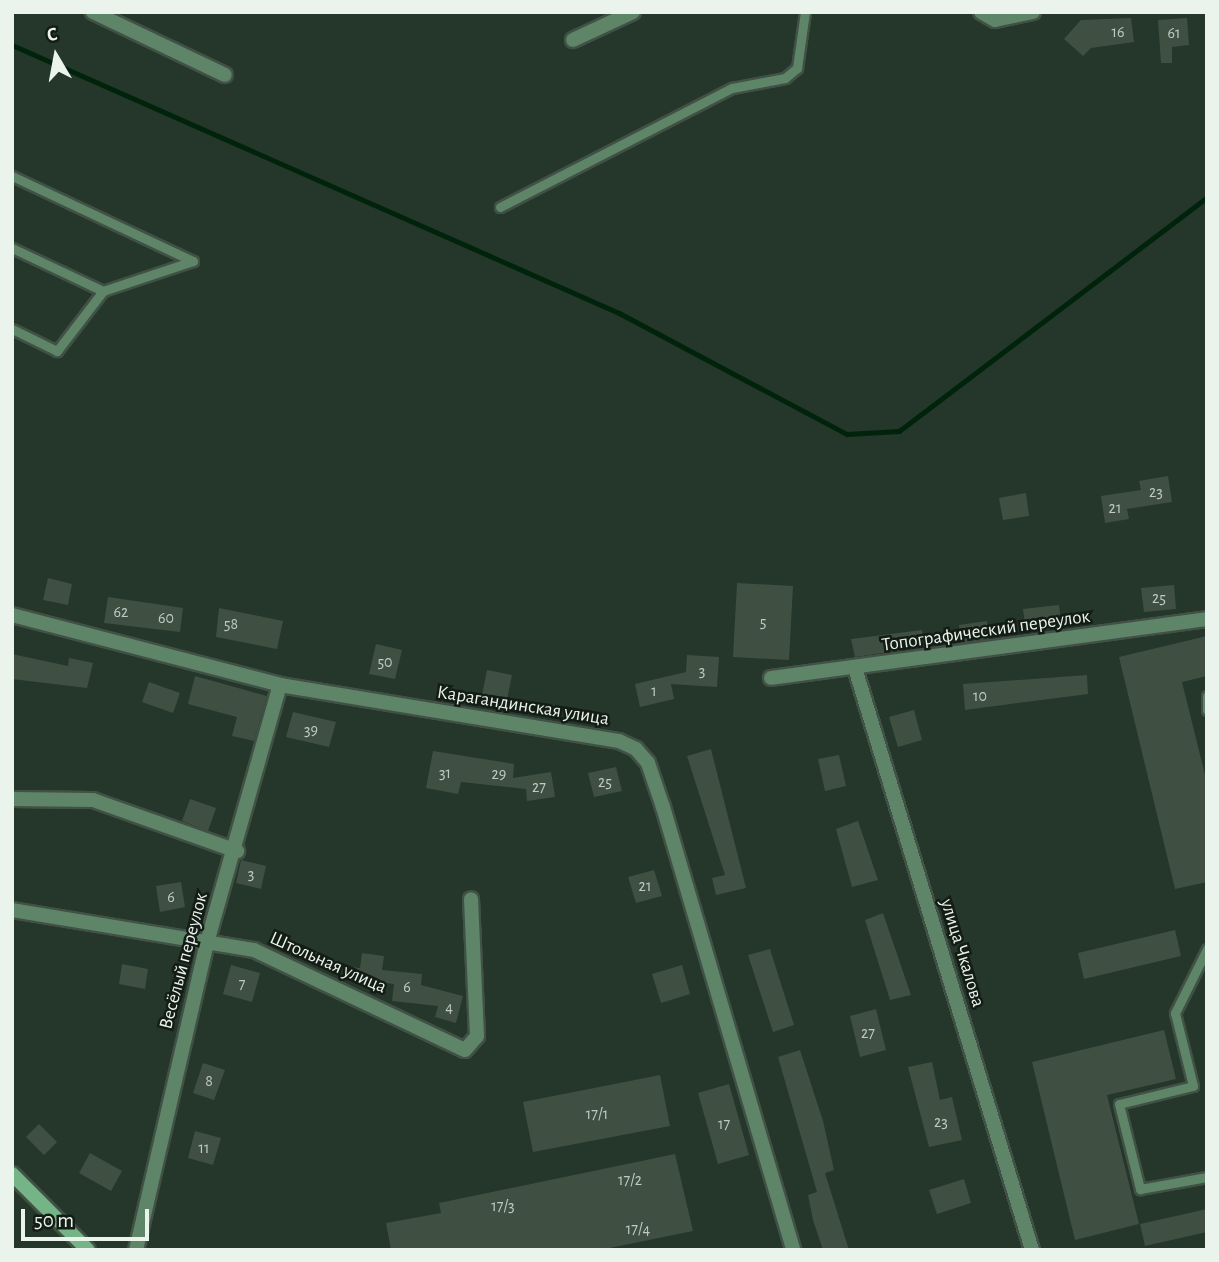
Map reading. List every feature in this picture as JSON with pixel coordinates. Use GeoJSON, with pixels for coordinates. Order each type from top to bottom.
{"type":"FeatureCollection","features":[{"type":"Feature","properties":{"kind":"main road"},"geometry":{"type":"LineString","coordinates":[[12,1174],[88,1250]]}},
{"type":"Feature","properties":{"kind":"street"},"geometry":{"type":"LineString","coordinates":[[93,12],[225,75]]}},
{"type":"Feature","properties":{"kind":"street"},"geometry":{"type":"LineString","coordinates":[[573,40],[633,12]]}},
{"type":"Feature","properties":{"kind":"street"},"geometry":{"type":"LineString","coordinates":[[981,12],[995,20],[1033,12]]}},
{"type":"Feature","properties":{"kind":"street","name":"Карагандинская улица"},"geometry":{"type":"LineString","coordinates":[[12,615],[280,685],[620,741],[636,750],[648,763],[663,807],[793,1250]]}},
{"type":"Feature","properties":{"kind":"street","name":"Топографический переулок"},"geometry":{"type":"LineString","coordinates":[[771,678],[1207,619]]}},
{"type":"Feature","properties":{"kind":"street","name":"улица Чкалова"},"geometry":{"type":"LineString","coordinates":[[855,668],[1032,1250]]}},
{"type":"Feature","properties":{"kind":"street","name":"Весёлый переулок"},"geometry":{"type":"LineString","coordinates":[[136,1250],[208,939],[237,851],[280,685]]}},
{"type":"Feature","properties":{"kind":"street"},"geometry":{"type":"LineString","coordinates":[[12,799],[93,800],[237,851]]}},
{"type":"Feature","properties":{"kind":"street","name":"Штольная улица"},"geometry":{"type":"LineString","coordinates":[[12,910],[208,939],[297,966],[465,1050],[473,1046],[477,1023],[471,899]]}},
{"type":"Feature","properties":{"kind":"lane"},"geometry":{"type":"LineString","coordinates":[[500,207],[732,88],[785,78],[797,68],[806,12]]}},
{"type":"Feature","properties":{"kind":"lane"},"geometry":{"type":"LineString","coordinates":[[12,176],[193,261],[103,291],[57,351],[12,329]]}},
{"type":"Feature","properties":{"kind":"lane"},"geometry":{"type":"LineString","coordinates":[[12,248],[103,291]]}},
{"type":"Feature","properties":{"kind":"lane"},"geometry":{"type":"LineString","coordinates":[[1207,696],[1207,710]]}},
{"type":"Feature","properties":{"kind":"lane"},"geometry":{"type":"LineString","coordinates":[[1207,949],[1175,1013],[1193,1086],[1119,1104],[1140,1189],[1207,1177]]}},
{"type":"Feature","properties":{"kind":"building"},"geometry":{"type":"Polygon","coordinates":[[[1131,18],[1134,42],[1091,48],[1083,56],[1064,39],[1081,20],[1131,18]]]}},
{"type":"Feature","properties":{"kind":"building"},"geometry":{"type":"Polygon","coordinates":[[[1187,18],[1189,45],[1172,47],[1172,63],[1161,63],[1158,20],[1187,18]]]}},
{"type":"Feature","properties":{"kind":"building"},"geometry":{"type":"Polygon","coordinates":[[[1168,476],[1172,502],[1127,509],[1129,519],[1105,523],[1101,496],[1141,490],[1139,481],[1168,476]]]}},
{"type":"Feature","properties":{"kind":"building"},"geometry":{"type":"Polygon","coordinates":[[[1026,493],[1029,516],[1003,520],[999,498],[1026,493]]]}},
{"type":"Feature","properties":{"kind":"building"},"geometry":{"type":"Polygon","coordinates":[[[48,578],[72,584],[68,605],[43,600],[48,578]]]}},
{"type":"Feature","properties":{"kind":"building"},"geometry":{"type":"Polygon","coordinates":[[[737,583],[793,586],[789,660],[733,657],[737,583]]]}},
{"type":"Feature","properties":{"kind":"building"},"geometry":{"type":"Polygon","coordinates":[[[1174,585],[1176,609],[1144,612],[1141,588],[1174,585]]]}},
{"type":"Feature","properties":{"kind":"building"},"geometry":{"type":"Polygon","coordinates":[[[108,597],[183,608],[180,632],[104,623],[108,597]]]}},
{"type":"Feature","properties":{"kind":"building"},"geometry":{"type":"Polygon","coordinates":[[[1059,605],[1062,627],[1026,632],[1023,609],[1059,605]]]}},
{"type":"Feature","properties":{"kind":"building"},"geometry":{"type":"Polygon","coordinates":[[[219,608],[283,621],[277,649],[216,637],[219,608]]]}},
{"type":"Feature","properties":{"kind":"building"},"geometry":{"type":"Polygon","coordinates":[[[987,621],[989,639],[961,643],[959,625],[987,621]]]}},
{"type":"Feature","properties":{"kind":"building"},"geometry":{"type":"Polygon","coordinates":[[[922,630],[925,647],[855,657],[851,639],[922,630]]]}},
{"type":"Feature","properties":{"kind":"building"},"geometry":{"type":"Polygon","coordinates":[[[1207,636],[1207,676],[1182,682],[1207,783],[1207,882],[1175,889],[1119,657],[1207,636]]]}},
{"type":"Feature","properties":{"kind":"building"},"geometry":{"type":"Polygon","coordinates":[[[376,644],[402,650],[395,679],[369,674],[376,644]]]}},
{"type":"Feature","properties":{"kind":"building"},"geometry":{"type":"Polygon","coordinates":[[[12,654],[68,666],[69,658],[93,663],[87,688],[12,679],[12,654]]]}},
{"type":"Feature","properties":{"kind":"building"},"geometry":{"type":"Polygon","coordinates":[[[687,655],[719,657],[717,687],[671,684],[674,699],[640,707],[635,684],[686,672],[687,655]]]}},
{"type":"Feature","properties":{"kind":"building"},"geometry":{"type":"Polygon","coordinates":[[[487,670],[512,675],[507,700],[482,695],[487,670]]]}},
{"type":"Feature","properties":{"kind":"building"},"geometry":{"type":"Polygon","coordinates":[[[1087,675],[1088,694],[965,710],[963,684],[1087,675]]]}},
{"type":"Feature","properties":{"kind":"building"},"geometry":{"type":"Polygon","coordinates":[[[195,676],[267,696],[254,741],[232,736],[237,717],[188,704],[195,676]]]}},
{"type":"Feature","properties":{"kind":"building"},"geometry":{"type":"Polygon","coordinates":[[[149,682],[180,693],[173,713],[142,702],[149,682]]]}},
{"type":"Feature","properties":{"kind":"building"},"geometry":{"type":"Polygon","coordinates":[[[914,710],[922,740],[898,747],[889,717],[914,710]]]}},
{"type":"Feature","properties":{"kind":"building"},"geometry":{"type":"Polygon","coordinates":[[[293,712],[336,722],[329,747],[286,737],[293,712]]]}},
{"type":"Feature","properties":{"kind":"building"},"geometry":{"type":"Polygon","coordinates":[[[711,749],[746,888],[716,895],[712,878],[725,875],[687,756],[711,749]]]}},
{"type":"Feature","properties":{"kind":"building"},"geometry":{"type":"Polygon","coordinates":[[[433,751],[514,764],[513,778],[551,772],[555,797],[527,801],[526,789],[461,782],[458,794],[426,788],[433,751]]]}},
{"type":"Feature","properties":{"kind":"building"},"geometry":{"type":"Polygon","coordinates":[[[839,755],[846,786],[825,791],[818,759],[839,755]]]}},
{"type":"Feature","properties":{"kind":"building"},"geometry":{"type":"Polygon","coordinates":[[[616,767],[622,791],[594,797],[588,773],[616,767]]]}},
{"type":"Feature","properties":{"kind":"building"},"geometry":{"type":"Polygon","coordinates":[[[190,799],[216,808],[208,831],[182,821],[190,799]]]}},
{"type":"Feature","properties":{"kind":"building"},"geometry":{"type":"Polygon","coordinates":[[[858,821],[878,880],[852,887],[836,829],[858,821]]]}},
{"type":"Feature","properties":{"kind":"building"},"geometry":{"type":"Polygon","coordinates":[[[241,860],[266,866],[261,889],[236,883],[241,860]]]}},
{"type":"Feature","properties":{"kind":"building"},"geometry":{"type":"Polygon","coordinates":[[[654,870],[662,896],[636,903],[628,877],[654,870]]]}},
{"type":"Feature","properties":{"kind":"building"},"geometry":{"type":"Polygon","coordinates":[[[181,882],[185,907],[160,912],[156,886],[181,882]]]}},
{"type":"Feature","properties":{"kind":"building"},"geometry":{"type":"Polygon","coordinates":[[[883,913],[911,995],[890,1000],[865,920],[883,913]]]}},
{"type":"Feature","properties":{"kind":"building"},"geometry":{"type":"Polygon","coordinates":[[[1175,930],[1181,956],[1084,979],[1078,953],[1175,930]]]}},
{"type":"Feature","properties":{"kind":"building"},"geometry":{"type":"Polygon","coordinates":[[[770,949],[794,1025],[773,1032],[748,955],[770,949]]]}},
{"type":"Feature","properties":{"kind":"building"},"geometry":{"type":"Polygon","coordinates":[[[362,953],[384,956],[382,970],[422,974],[421,985],[463,996],[456,1023],[435,1017],[438,1006],[392,1001],[394,984],[349,978],[350,967],[360,968],[362,953]]]}},
{"type":"Feature","properties":{"kind":"building"},"geometry":{"type":"Polygon","coordinates":[[[122,964],[148,969],[145,989],[119,984],[122,964]]]}},
{"type":"Feature","properties":{"kind":"building"},"geometry":{"type":"Polygon","coordinates":[[[231,965],[260,973],[252,1002],[223,994],[231,965]]]}},
{"type":"Feature","properties":{"kind":"building"},"geometry":{"type":"Polygon","coordinates":[[[682,965],[690,994],[661,1003],[652,974],[682,965]]]}},
{"type":"Feature","properties":{"kind":"building"},"geometry":{"type":"Polygon","coordinates":[[[876,1009],[886,1050],[860,1057],[850,1016],[876,1009]]]}},
{"type":"Feature","properties":{"kind":"building"},"geometry":{"type":"Polygon","coordinates":[[[1164,1030],[1176,1079],[1107,1095],[1139,1224],[1075,1240],[1032,1062],[1164,1030]]]}},
{"type":"Feature","properties":{"kind":"building"},"geometry":{"type":"Polygon","coordinates":[[[800,1050],[823,1121],[834,1170],[825,1173],[849,1250],[823,1250],[813,1220],[808,1195],[817,1192],[778,1057],[800,1050]]]}},
{"type":"Feature","properties":{"kind":"building"},"geometry":{"type":"Polygon","coordinates":[[[932,1062],[940,1100],[952,1097],[962,1140],[929,1147],[908,1067],[932,1062]]]}},
{"type":"Feature","properties":{"kind":"building"},"geometry":{"type":"Polygon","coordinates":[[[203,1063],[225,1070],[214,1100],[193,1093],[203,1063]]]}},
{"type":"Feature","properties":{"kind":"building"},"geometry":{"type":"Polygon","coordinates":[[[660,1075],[670,1126],[533,1152],[523,1102],[660,1075]]]}},
{"type":"Feature","properties":{"kind":"building"},"geometry":{"type":"Polygon","coordinates":[[[729,1084],[749,1155],[718,1164],[698,1093],[729,1084]]]}},
{"type":"Feature","properties":{"kind":"building"},"geometry":{"type":"Polygon","coordinates":[[[39,1124],[57,1142],[44,1155],[26,1137],[39,1124]]]}},
{"type":"Feature","properties":{"kind":"building"},"geometry":{"type":"Polygon","coordinates":[[[195,1131],[221,1138],[213,1165],[188,1158],[195,1131]]]}},
{"type":"Feature","properties":{"kind":"building"},"geometry":{"type":"Polygon","coordinates":[[[90,1153],[122,1171],[111,1191],[79,1173],[90,1153]]]}},
{"type":"Feature","properties":{"kind":"building"},"geometry":{"type":"Polygon","coordinates":[[[675,1154],[693,1231],[600,1250],[391,1250],[386,1223],[441,1213],[439,1203],[675,1154]]]}},
{"type":"Feature","properties":{"kind":"building"},"geometry":{"type":"Polygon","coordinates":[[[964,1179],[971,1203],[937,1214],[929,1190],[964,1179]]]}},
{"type":"Feature","properties":{"kind":"building"},"geometry":{"type":"Polygon","coordinates":[[[1207,1209],[1207,1232],[1145,1246],[1140,1224],[1207,1209]]]}},
{"type":"Feature","properties":{"kind":"waterway"},"geometry":{"type":"LineString","coordinates":[[12,45],[619,313],[847,434],[899,431],[1207,197]]}}]}
